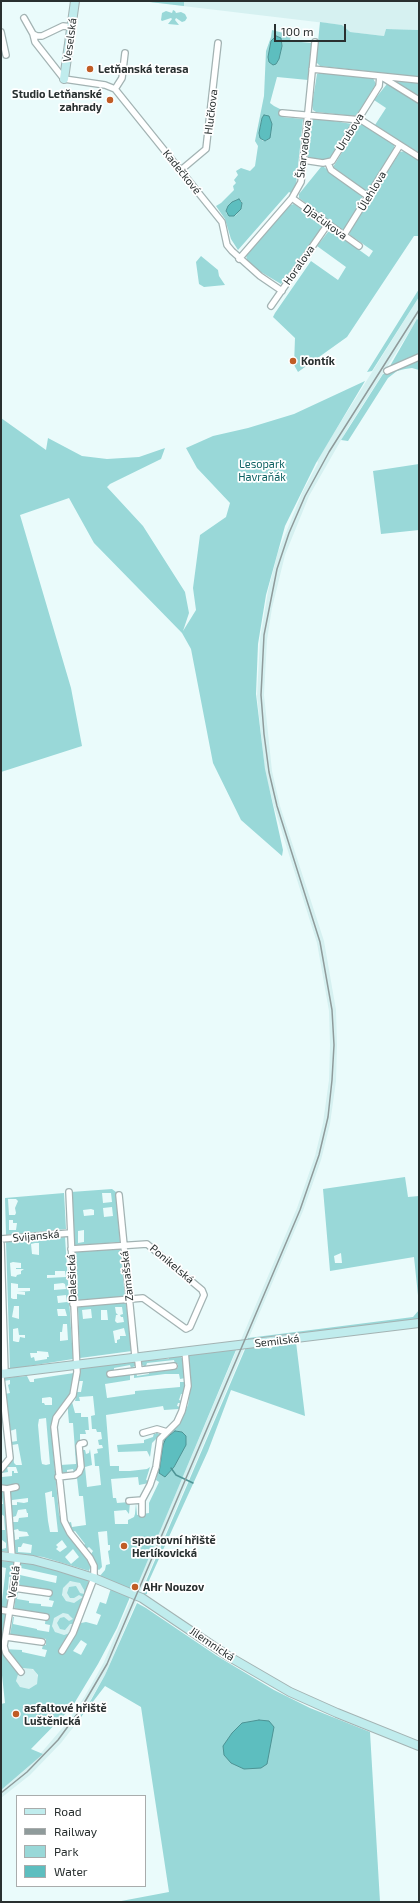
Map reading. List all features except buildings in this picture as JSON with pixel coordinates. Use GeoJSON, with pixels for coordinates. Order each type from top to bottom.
{"type":"FeatureCollection","features":[{"type":"Feature","properties":{"kind":"street","name":"Veselská"},"geometry":{"type":"LineString","coordinates":[[64,79],[75,1]]}},
{"type":"Feature","properties":{"kind":"street"},"geometry":{"type":"LineString","coordinates":[[24,18],[33,34],[35,42],[64,79],[105,85],[115,89],[122,78],[125,53]]}},
{"type":"Feature","properties":{"kind":"street"},"geometry":{"type":"LineString","coordinates":[[33,34],[42,36],[63,26],[72,27]]}},
{"type":"Feature","properties":{"kind":"street"},"geometry":{"type":"LineString","coordinates":[[1,32],[6,55]]}},
{"type":"Feature","properties":{"kind":"street","name":"Škarvadova"},"geometry":{"type":"LineString","coordinates":[[239,258],[292,198],[301,182],[315,42]]}},
{"type":"Feature","properties":{"kind":"street","name":"Hlučkova"},"geometry":{"type":"LineString","coordinates":[[181,170],[206,149],[218,43]]}},
{"type":"Feature","properties":{"kind":"street"},"geometry":{"type":"LineString","coordinates":[[312,69],[419,80]]}},
{"type":"Feature","properties":{"kind":"street"},"geometry":{"type":"LineString","coordinates":[[380,76],[419,100]]}},
{"type":"Feature","properties":{"kind":"street","name":"Urubova"},"geometry":{"type":"LineString","coordinates":[[328,163],[332,160],[379,86],[380,76]]}},
{"type":"Feature","properties":{"kind":"street","name":"Kadečkové"},"geometry":{"type":"LineString","coordinates":[[115,89],[222,222],[227,245],[239,258],[282,291]]}},
{"type":"Feature","properties":{"kind":"street"},"geometry":{"type":"LineString","coordinates":[[282,113],[361,120],[419,157]]}},
{"type":"Feature","properties":{"kind":"street","name":"Úlehlova"},"geometry":{"type":"LineString","coordinates":[[344,235],[400,145]]}},
{"type":"Feature","properties":{"kind":"street"},"geometry":{"type":"LineString","coordinates":[[303,160],[328,163],[331,170],[369,197]]}},
{"type":"Feature","properties":{"kind":"street","name":"Djačukova"},"geometry":{"type":"LineString","coordinates":[[292,198],[359,246]]}},
{"type":"Feature","properties":{"kind":"street","name":"Horalova"},"geometry":{"type":"LineString","coordinates":[[271,306],[328,224]]}},
{"type":"Feature","properties":{"kind":"street"},"geometry":{"type":"LineString","coordinates":[[387,371],[419,357]]}},
{"type":"Feature","properties":{"kind":"street","name":"Dalešická"},"geometry":{"type":"LineString","coordinates":[[68,1192],[77,1376],[73,1395],[56,1418],[54,1427],[58,1477],[64,1521],[70,1533],[90,1558],[94,1566],[94,1578]]}},
{"type":"Feature","properties":{"kind":"street","name":"Zamašská"},"geometry":{"type":"LineString","coordinates":[[119,1195],[135,1356]]}},
{"type":"Feature","properties":{"kind":"street","name":"Svijanská"},"geometry":{"type":"LineString","coordinates":[[1,1239],[70,1233]]}},
{"type":"Feature","properties":{"kind":"street"},"geometry":{"type":"LineString","coordinates":[[1,1244],[2,1375],[10,1458],[1,1469]]}},
{"type":"Feature","properties":{"kind":"street","name":"Ponikelská"},"geometry":{"type":"LineString","coordinates":[[124,1245],[147,1244],[202,1290],[204,1295],[190,1327],[186,1329],[146,1299],[129,1300]]}},
{"type":"Feature","properties":{"kind":"street"},"geometry":{"type":"LineString","coordinates":[[71,1249],[124,1245]]}},
{"type":"Feature","properties":{"kind":"street"},"geometry":{"type":"LineString","coordinates":[[73,1304],[129,1300]]}},
{"type":"Feature","properties":{"kind":"street","name":"Semilská"},"geometry":{"type":"LineString","coordinates":[[2,1375],[135,1356],[294,1340],[419,1323]]}},
{"type":"Feature","properties":{"kind":"street"},"geometry":{"type":"LineString","coordinates":[[142,1514],[142,1500],[150,1485],[156,1467],[160,1439],[180,1417],[187,1395],[185,1351]]}},
{"type":"Feature","properties":{"kind":"street"},"geometry":{"type":"LineString","coordinates":[[135,1356],[138,1361],[139,1370]]}},
{"type":"Feature","properties":{"kind":"street"},"geometry":{"type":"LineString","coordinates":[[110,1374],[174,1366]]}},
{"type":"Feature","properties":{"kind":"street"},"geometry":{"type":"LineString","coordinates":[[143,1433],[157,1429],[167,1432]]}},
{"type":"Feature","properties":{"kind":"street"},"geometry":{"type":"LineString","coordinates":[[58,1477],[75,1475],[78,1472],[81,1467],[79,1446],[80,1444],[84,1443]]}},
{"type":"Feature","properties":{"kind":"street"},"geometry":{"type":"LineString","coordinates":[[4,1488],[16,1488]]}},
{"type":"Feature","properties":{"kind":"street","name":"Veselá"},"geometry":{"type":"LineString","coordinates":[[4,1488],[15,1557],[14,1588],[4,1646],[6,1653],[22,1672]]}},
{"type":"Feature","properties":{"kind":"street"},"geometry":{"type":"LineString","coordinates":[[129,1501],[142,1500]]}},
{"type":"Feature","properties":{"kind":"street","name":"Jilemnická"},"geometry":{"type":"LineString","coordinates":[[1,1556],[15,1557],[59,1567],[94,1578],[151,1604],[228,1656],[290,1692],[337,1713],[419,1746]]}},
{"type":"Feature","properties":{"kind":"street"},"geometry":{"type":"LineString","coordinates":[[62,1651],[73,1634],[94,1578]]}},
{"type":"Feature","properties":{"kind":"street"},"geometry":{"type":"LineString","coordinates":[[14,1588],[48,1593]]}},
{"type":"Feature","properties":{"kind":"street"},"geometry":{"type":"LineString","coordinates":[[1,1610],[46,1617]]}},
{"type":"Feature","properties":{"kind":"street"},"geometry":{"type":"LineString","coordinates":[[6,1637],[42,1642]]}},
{"type":"Feature","properties":{"kind":"shaded area"},"geometry":{"type":"Polygon","coordinates":[[[141,1],[419,1],[419,30],[386,29],[384,36],[349,32],[342,25],[141,1]]]}},
{"type":"Feature","properties":{"kind":"shaded area"},"geometry":{"type":"Polygon","coordinates":[[[419,297],[419,321],[417,320],[348,428],[309,496],[285,555],[272,608],[267,640],[264,695],[272,771],[280,806],[324,941],[336,1010],[336,1081],[330,1124],[321,1160],[303,1211],[105,1675],[78,1721],[61,1743],[30,1775],[1,1798],[1,1789],[41,1753],[65,1725],[85,1696],[104,1662],[297,1208],[315,1156],[323,1123],[329,1080],[329,1011],[317,943],[274,807],[265,773],[257,696],[260,639],[268,591],[278,552],[302,493],[318,463],[317,460],[419,297]]]}},
{"type":"Feature","properties":{"kind":"shaded area"},"geometry":{"type":"Polygon","coordinates":[[[73,1581],[81,1584],[84,1592],[81,1600],[73,1603],[65,1600],[62,1592],[65,1584],[73,1581]]]}},
{"type":"Feature","properties":{"kind":"shaded area"},"geometry":{"type":"Polygon","coordinates":[[[63,1613],[71,1616],[74,1624],[71,1632],[63,1635],[55,1632],[52,1624],[55,1616],[63,1613]]]}},
{"type":"Feature","properties":{"kind":"shaded area"},"geometry":{"type":"Polygon","coordinates":[[[27,1668],[35,1671],[38,1679],[35,1687],[27,1690],[19,1687],[16,1679],[19,1671],[27,1668]]]}},
{"type":"Feature","properties":{"kind":"green space"},"geometry":{"type":"Polygon","coordinates":[[[141,1],[184,1],[184,6],[141,1]]]}},
{"type":"Feature","properties":{"kind":"green space"},"geometry":{"type":"Polygon","coordinates":[[[173,10],[176,13],[181,12],[185,14],[187,18],[185,21],[182,22],[176,18],[175,20],[179,25],[168,24],[172,19],[171,18],[161,20],[162,13],[166,11],[172,13],[173,10]]]}},
{"type":"Feature","properties":{"kind":"green space"},"geometry":{"type":"Polygon","coordinates":[[[320,22],[342,25],[350,32],[384,36],[386,29],[419,30],[419,77],[320,66],[316,62],[320,22]]]}},
{"type":"Feature","properties":{"kind":"green space"},"geometry":{"type":"Polygon","coordinates":[[[272,30],[291,35],[290,41],[312,43],[308,80],[277,77],[270,103],[282,110],[282,117],[303,119],[296,185],[291,193],[289,192],[238,250],[231,239],[225,219],[216,206],[234,190],[233,186],[236,183],[234,180],[238,175],[236,171],[241,168],[250,171],[255,166],[258,146],[255,141],[264,96],[266,51],[272,30]],[[276,37],[276,64],[282,46],[281,38],[276,37]],[[262,118],[259,135],[263,141],[266,141],[270,137],[271,119],[262,118]],[[242,201],[228,206],[226,213],[234,216],[242,207],[242,201]]]}},
{"type":"Feature","properties":{"kind":"green space"},"geometry":{"type":"Polygon","coordinates":[[[320,73],[373,78],[376,84],[357,115],[354,116],[316,112],[313,110],[312,105],[317,74],[320,73]]]}},
{"type":"Feature","properties":{"kind":"green space"},"geometry":{"type":"Polygon","coordinates":[[[394,79],[419,82],[419,98],[393,82],[394,79]]]}},
{"type":"Feature","properties":{"kind":"green space"},"geometry":{"type":"Polygon","coordinates":[[[387,84],[419,103],[419,153],[375,125],[386,108],[374,100],[387,84]]]}},
{"type":"Feature","properties":{"kind":"green space"},"geometry":{"type":"Polygon","coordinates":[[[316,118],[352,124],[332,156],[327,160],[310,159],[306,154],[309,125],[312,120],[316,118]]]}},
{"type":"Feature","properties":{"kind":"green space"},"geometry":{"type":"Polygon","coordinates":[[[360,123],[394,145],[394,149],[368,191],[333,167],[360,123]]]}},
{"type":"Feature","properties":{"kind":"green space"},"geometry":{"type":"Polygon","coordinates":[[[405,151],[419,159],[419,236],[414,236],[347,337],[298,372],[294,365],[295,338],[273,317],[311,261],[338,280],[346,267],[317,246],[328,232],[333,231],[369,257],[373,251],[350,235],[349,232],[400,152],[405,151]]]}},
{"type":"Feature","properties":{"kind":"green space"},"geometry":{"type":"Polygon","coordinates":[[[321,167],[324,167],[362,196],[362,201],[344,229],[340,229],[299,198],[299,194],[321,167]]]}},
{"type":"Feature","properties":{"kind":"green space"},"geometry":{"type":"Polygon","coordinates":[[[294,204],[321,224],[322,227],[281,284],[261,272],[247,261],[246,255],[290,205],[294,204]]]}},
{"type":"Feature","properties":{"kind":"green space"},"geometry":{"type":"Polygon","coordinates":[[[201,256],[218,270],[219,276],[225,285],[204,287],[199,284],[196,262],[201,256]]]}},
{"type":"Feature","properties":{"kind":"green space"},"geometry":{"type":"Polygon","coordinates":[[[419,289],[419,297],[372,371],[367,372],[419,289]]]}},
{"type":"Feature","properties":{"kind":"green space"},"geometry":{"type":"Polygon","coordinates":[[[417,319],[419,321],[419,354],[390,366],[417,319]]]}},
{"type":"Feature","properties":{"kind":"green space"},"geometry":{"type":"Polygon","coordinates":[[[419,359],[419,370],[412,368],[397,371],[388,378],[348,441],[341,440],[383,374],[419,359]]]}},
{"type":"Feature","properties":{"kind":"green space","name":"Lesopark Havraňák"},"geometry":{"type":"Polygon","coordinates":[[[365,381],[316,463],[285,526],[266,595],[258,644],[256,694],[265,769],[283,850],[282,856],[241,820],[213,763],[191,649],[182,633],[94,543],[69,498],[20,515],[71,688],[82,746],[1,772],[1,418],[46,450],[48,438],[82,456],[107,459],[139,457],[165,448],[161,459],[110,484],[107,487],[143,526],[185,592],[189,613],[183,631],[196,610],[193,588],[200,535],[226,517],[230,503],[197,468],[186,448],[213,436],[248,428],[294,414],[365,381]]]}},
{"type":"Feature","properties":{"kind":"green space"},"geometry":{"type":"Polygon","coordinates":[[[419,464],[419,530],[381,534],[373,471],[419,464]]]}},
{"type":"Feature","properties":{"kind":"green space"},"geometry":{"type":"Polygon","coordinates":[[[405,1177],[408,1197],[419,1196],[419,1305],[414,1257],[330,1271],[323,1189],[405,1177]],[[341,1253],[334,1256],[335,1263],[342,1263],[341,1253]]]}},
{"type":"Feature","properties":{"kind":"green space"},"geometry":{"type":"Polygon","coordinates":[[[112,1189],[116,1192],[120,1242],[74,1246],[71,1192],[112,1189]],[[102,1193],[103,1203],[112,1202],[111,1193],[102,1193]],[[112,1207],[103,1208],[104,1217],[113,1216],[112,1207]],[[83,1210],[84,1216],[94,1215],[94,1210],[83,1210]],[[84,1230],[78,1231],[78,1243],[84,1242],[84,1230]]]}},
{"type":"Feature","properties":{"kind":"green space"},"geometry":{"type":"Polygon","coordinates":[[[64,1193],[66,1229],[6,1235],[5,1198],[64,1193]],[[8,1199],[9,1215],[15,1215],[15,1208],[18,1201],[16,1199],[8,1199]],[[9,1220],[9,1230],[16,1230],[17,1223],[13,1223],[13,1220],[9,1220]]]}},
{"type":"Feature","properties":{"kind":"green space"},"geometry":{"type":"Polygon","coordinates":[[[65,1237],[73,1359],[10,1369],[6,1242],[65,1237]],[[39,1243],[31,1244],[32,1254],[39,1255],[39,1243]],[[10,1263],[11,1276],[16,1277],[17,1275],[21,1274],[21,1271],[24,1269],[16,1268],[21,1268],[21,1263],[10,1263]],[[55,1271],[55,1275],[47,1275],[47,1278],[66,1277],[65,1271],[55,1271]],[[11,1283],[11,1298],[17,1299],[17,1294],[25,1295],[25,1292],[17,1292],[30,1291],[30,1288],[18,1288],[18,1284],[11,1283]],[[63,1283],[54,1284],[54,1290],[66,1289],[65,1284],[63,1283]],[[66,1295],[57,1296],[58,1303],[67,1302],[66,1295]],[[14,1306],[12,1317],[19,1319],[19,1306],[14,1306]],[[57,1309],[58,1316],[67,1316],[65,1309],[57,1309]],[[63,1324],[62,1332],[60,1332],[60,1341],[68,1340],[67,1324],[63,1324]],[[18,1328],[13,1329],[13,1341],[19,1342],[20,1337],[25,1338],[25,1335],[19,1335],[18,1328]],[[37,1351],[37,1353],[30,1353],[31,1358],[34,1357],[35,1361],[47,1359],[47,1357],[49,1357],[48,1352],[37,1351]]]}},
{"type":"Feature","properties":{"kind":"green space"},"geometry":{"type":"Polygon","coordinates":[[[120,1248],[125,1297],[77,1301],[75,1252],[120,1248]]]}},
{"type":"Feature","properties":{"kind":"green space"},"geometry":{"type":"Polygon","coordinates":[[[126,1302],[132,1351],[80,1358],[78,1306],[126,1302]],[[115,1307],[118,1315],[116,1315],[115,1321],[117,1323],[124,1322],[123,1317],[120,1315],[123,1314],[122,1307],[115,1307]],[[91,1309],[82,1310],[83,1319],[92,1318],[91,1309]],[[101,1310],[101,1320],[108,1320],[107,1310],[101,1310]],[[124,1328],[113,1331],[115,1343],[117,1343],[117,1340],[120,1339],[120,1336],[126,1336],[124,1328]]]}},
{"type":"Feature","properties":{"kind":"green space"},"geometry":{"type":"Polygon","coordinates":[[[419,1310],[419,1321],[245,1344],[248,1338],[413,1317],[419,1310]]]}},
{"type":"Feature","properties":{"kind":"green space"},"geometry":{"type":"Polygon","coordinates":[[[296,1342],[305,1416],[231,1390],[208,1451],[147,1585],[147,1594],[143,1595],[141,1593],[246,1347],[263,1346],[271,1349],[274,1344],[296,1342]]]}},
{"type":"Feature","properties":{"kind":"green space"},"geometry":{"type":"Polygon","coordinates":[[[213,1350],[214,1352],[236,1350],[137,1586],[132,1583],[129,1591],[99,1577],[105,1570],[106,1565],[110,1564],[108,1551],[110,1550],[110,1545],[108,1545],[107,1531],[98,1532],[102,1567],[99,1570],[96,1568],[91,1554],[93,1551],[89,1547],[86,1549],[83,1546],[85,1544],[75,1531],[73,1532],[68,1523],[71,1522],[72,1527],[86,1525],[83,1496],[79,1496],[77,1478],[81,1450],[85,1450],[86,1454],[89,1453],[90,1449],[92,1465],[85,1467],[87,1487],[101,1485],[99,1466],[95,1466],[94,1454],[98,1453],[97,1449],[103,1448],[102,1445],[99,1445],[98,1440],[102,1439],[101,1432],[97,1432],[96,1429],[92,1429],[91,1416],[95,1415],[93,1396],[79,1397],[80,1401],[75,1401],[77,1392],[81,1392],[83,1381],[79,1381],[80,1369],[82,1367],[132,1359],[136,1362],[135,1366],[131,1368],[130,1365],[114,1368],[114,1371],[130,1373],[130,1380],[105,1384],[107,1398],[135,1394],[135,1391],[180,1387],[180,1382],[185,1382],[185,1394],[181,1394],[179,1400],[182,1401],[181,1403],[178,1403],[177,1406],[180,1407],[179,1409],[164,1410],[163,1406],[106,1415],[110,1466],[119,1466],[119,1471],[147,1469],[150,1467],[146,1480],[149,1481],[149,1483],[139,1485],[138,1477],[111,1479],[113,1498],[116,1498],[117,1503],[130,1502],[129,1514],[126,1510],[114,1511],[115,1524],[128,1524],[128,1520],[134,1517],[136,1503],[137,1515],[149,1513],[149,1503],[159,1482],[156,1480],[163,1440],[179,1424],[188,1405],[190,1391],[187,1357],[190,1353],[213,1350]],[[175,1431],[166,1438],[172,1468],[174,1467],[182,1432],[175,1431]]]}},
{"type":"Feature","properties":{"kind":"green space"},"geometry":{"type":"Polygon","coordinates":[[[180,1355],[183,1360],[185,1378],[180,1379],[179,1374],[165,1374],[134,1378],[134,1374],[136,1372],[137,1376],[149,1374],[149,1371],[178,1368],[178,1364],[175,1364],[174,1360],[147,1363],[146,1366],[144,1366],[141,1364],[142,1360],[169,1359],[169,1357],[180,1355]]]}},
{"type":"Feature","properties":{"kind":"green space"},"geometry":{"type":"Polygon","coordinates":[[[74,1373],[70,1395],[56,1412],[51,1430],[59,1514],[67,1534],[91,1565],[89,1571],[43,1557],[14,1553],[9,1491],[17,1490],[17,1485],[2,1486],[1,1478],[1,1472],[12,1458],[2,1378],[27,1376],[30,1382],[34,1382],[34,1379],[74,1373]],[[10,1380],[3,1381],[5,1394],[10,1393],[8,1385],[10,1384],[10,1380]],[[42,1398],[42,1403],[45,1405],[52,1405],[52,1398],[42,1398]],[[46,1418],[39,1419],[38,1425],[42,1464],[50,1464],[46,1418]],[[16,1429],[10,1431],[11,1442],[17,1441],[16,1429]],[[18,1444],[12,1445],[14,1463],[16,1465],[22,1465],[18,1444]],[[7,1467],[8,1472],[2,1473],[2,1477],[12,1476],[12,1471],[14,1471],[14,1473],[18,1473],[16,1467],[7,1467]],[[52,1491],[45,1493],[50,1532],[58,1532],[52,1491]],[[28,1498],[12,1500],[12,1505],[17,1505],[17,1502],[28,1502],[28,1498]],[[26,1509],[18,1510],[16,1516],[13,1517],[13,1522],[18,1522],[19,1518],[28,1517],[28,1513],[26,1509]],[[18,1529],[14,1530],[15,1540],[19,1539],[19,1537],[29,1536],[27,1532],[19,1531],[18,1529]],[[62,1540],[56,1545],[58,1547],[56,1549],[60,1552],[67,1547],[62,1540]],[[23,1543],[21,1547],[18,1547],[18,1552],[31,1553],[32,1545],[23,1543]],[[73,1549],[65,1557],[71,1564],[79,1557],[73,1549]]]}},
{"type":"Feature","properties":{"kind":"green space"},"geometry":{"type":"Polygon","coordinates":[[[72,1402],[75,1413],[81,1413],[81,1417],[88,1417],[89,1430],[85,1430],[86,1434],[80,1434],[80,1440],[77,1443],[78,1469],[74,1473],[73,1469],[67,1470],[67,1473],[63,1474],[61,1473],[60,1465],[76,1464],[73,1423],[69,1423],[68,1412],[68,1407],[72,1402]]]}},
{"type":"Feature","properties":{"kind":"green space"},"geometry":{"type":"Polygon","coordinates":[[[156,1432],[160,1435],[152,1443],[150,1457],[147,1451],[118,1452],[117,1445],[144,1443],[144,1440],[153,1437],[154,1433],[156,1434],[156,1432]]]}},
{"type":"Feature","properties":{"kind":"green space"},"geometry":{"type":"Polygon","coordinates":[[[1,1491],[4,1491],[8,1552],[1,1551],[2,1549],[6,1548],[6,1543],[2,1540],[1,1535],[1,1530],[5,1530],[4,1516],[1,1514],[1,1504],[3,1504],[1,1491]]]}},
{"type":"Feature","properties":{"kind":"green space"},"geometry":{"type":"Polygon","coordinates":[[[21,1560],[87,1578],[89,1585],[79,1614],[75,1617],[76,1624],[86,1622],[97,1625],[101,1615],[96,1613],[100,1602],[106,1604],[111,1588],[130,1597],[117,1628],[98,1664],[72,1707],[31,1749],[43,1754],[1,1790],[1,1704],[5,1703],[1,1666],[1,1613],[6,1614],[8,1617],[4,1649],[22,1650],[22,1652],[45,1657],[47,1650],[42,1649],[43,1645],[46,1645],[46,1639],[10,1635],[13,1617],[13,1624],[37,1630],[49,1632],[50,1625],[45,1624],[46,1615],[14,1610],[16,1593],[18,1592],[17,1599],[29,1601],[29,1603],[41,1604],[41,1606],[52,1607],[54,1601],[49,1600],[50,1596],[52,1596],[52,1591],[17,1586],[21,1560]],[[21,1568],[20,1575],[56,1583],[57,1576],[21,1568]],[[70,1581],[63,1588],[62,1595],[66,1601],[74,1603],[83,1597],[79,1595],[74,1598],[70,1598],[67,1593],[69,1587],[76,1586],[80,1593],[84,1594],[84,1590],[80,1583],[70,1581]],[[63,1613],[54,1618],[52,1626],[55,1632],[64,1635],[70,1633],[74,1624],[70,1624],[65,1630],[60,1629],[57,1623],[60,1618],[64,1617],[69,1621],[73,1619],[68,1614],[63,1613]],[[81,1640],[73,1651],[81,1655],[87,1644],[81,1640]],[[23,1668],[24,1673],[22,1674],[19,1671],[16,1681],[20,1687],[29,1689],[37,1684],[38,1675],[33,1669],[23,1668]]]}},
{"type":"Feature","properties":{"kind":"green space"},"geometry":{"type":"Polygon","coordinates":[[[1,1561],[15,1562],[13,1576],[9,1577],[7,1600],[10,1604],[9,1609],[1,1609],[6,1568],[1,1567],[1,1561]]]}},
{"type":"Feature","properties":{"kind":"green space"},"geometry":{"type":"Polygon","coordinates":[[[137,1603],[217,1656],[274,1690],[310,1708],[370,1732],[380,1902],[116,1902],[169,1892],[141,1707],[105,1686],[71,1730],[91,1700],[105,1675],[137,1603]]]}},
{"type":"Feature","properties":{"kind":"water"},"geometry":{"type":"Polygon","coordinates":[[[276,36],[281,38],[282,46],[279,59],[276,64],[273,65],[269,62],[268,57],[271,41],[276,36]]]}},
{"type":"Feature","properties":{"kind":"water"},"geometry":{"type":"Polygon","coordinates":[[[264,115],[269,116],[272,124],[270,138],[265,141],[260,138],[259,133],[264,115]]]}},
{"type":"Feature","properties":{"kind":"water"},"geometry":{"type":"Polygon","coordinates":[[[239,199],[242,203],[241,209],[234,216],[229,216],[226,211],[228,206],[232,202],[239,199]]]}},
{"type":"Feature","properties":{"kind":"water"},"geometry":{"type":"Polygon","coordinates":[[[175,1431],[182,1432],[186,1436],[186,1445],[174,1467],[165,1477],[159,1473],[163,1445],[166,1438],[175,1431]]]}},
{"type":"Feature","properties":{"kind":"water"},"geometry":{"type":"Polygon","coordinates":[[[259,1720],[269,1721],[274,1727],[267,1764],[261,1768],[244,1769],[231,1763],[224,1755],[223,1746],[232,1733],[242,1723],[259,1720]]]}},
{"type":"Feature","properties":{"kind":"waterway"},"geometry":{"type":"LineString","coordinates":[[171,1468],[176,1475],[193,1483]]}},
{"type":"Feature","properties":{"kind":"railway"},"geometry":{"type":"LineString","coordinates":[[1,1793],[27,1772],[58,1740],[80,1710],[107,1664],[300,1210],[319,1155],[328,1117],[332,1080],[334,1045],[332,1010],[320,942],[277,806],[269,772],[261,695],[264,635],[277,569],[289,533],[305,496],[329,452],[419,310]]}},
{"type":"Feature","properties":{"kind":"place","name":"Letňanská terasa"},"geometry":{"type":"Point","coordinates":[90,69]}},
{"type":"Feature","properties":{"kind":"place","name":"Studio Letňanské zahrady"},"geometry":{"type":"Point","coordinates":[110,100]}},
{"type":"Feature","properties":{"kind":"place","name":"Kontík"},"geometry":{"type":"Point","coordinates":[293,361]}},
{"type":"Feature","properties":{"kind":"place","name":"sportovní hřiště Herlíkovická"},"geometry":{"type":"Point","coordinates":[124,1546]}},
{"type":"Feature","properties":{"kind":"place","name":"AHr Nouzov"},"geometry":{"type":"Point","coordinates":[135,1587]}},
{"type":"Feature","properties":{"kind":"place","name":"asfaltové hřiště Luštěnická"},"geometry":{"type":"Point","coordinates":[16,1714]}}]}
